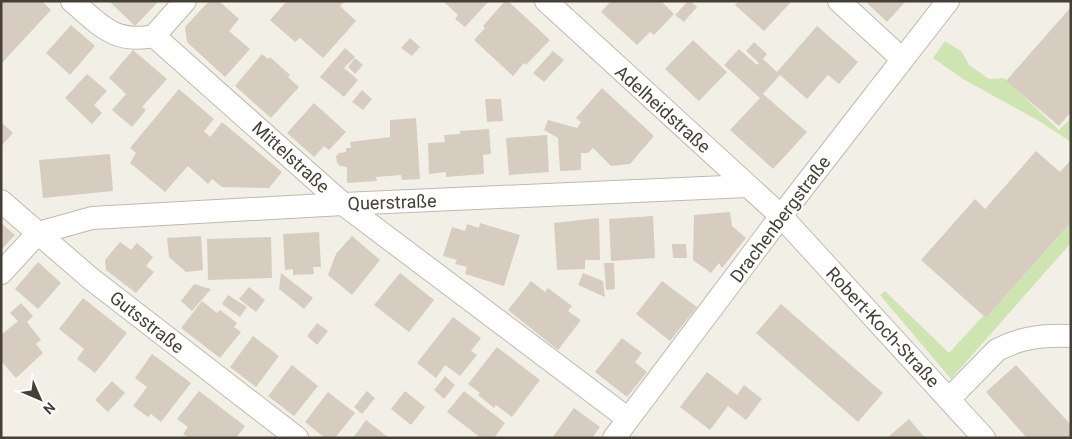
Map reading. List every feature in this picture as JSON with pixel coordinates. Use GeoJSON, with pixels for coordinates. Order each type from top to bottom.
{"type":"FeatureCollection","features":[{"type":"Feature","properties":{"kind":"street"},"geometry":{"type":"LineString","coordinates":[[72,1],[103,28],[115,34],[138,39],[154,36],[185,1]]}},
{"type":"Feature","properties":{"kind":"street","name":"Adelheidstraße"},"geometry":{"type":"LineString","coordinates":[[546,1],[780,216]]}},
{"type":"Feature","properties":{"kind":"street"},"geometry":{"type":"LineString","coordinates":[[838,1],[902,59]]}},
{"type":"Feature","properties":{"kind":"street","name":"Drachenbergstraße"},"geometry":{"type":"LineString","coordinates":[[614,438],[780,216],[948,1]]}},
{"type":"Feature","properties":{"kind":"street","name":"Mittelstraße"},"geometry":{"type":"LineString","coordinates":[[154,36],[343,204],[628,418]]}},
{"type":"Feature","properties":{"kind":"street","name":"Querstraße"},"geometry":{"type":"LineString","coordinates":[[38,234],[92,218],[343,204],[748,186]]}},
{"type":"Feature","properties":{"kind":"street","name":"Gutsstraße"},"geometry":{"type":"LineString","coordinates":[[1,201],[90,278],[296,438]]}},
{"type":"Feature","properties":{"kind":"street","name":"Robert-Koch-Straße"},"geometry":{"type":"LineString","coordinates":[[780,216],[950,398],[984,438]]}},
{"type":"Feature","properties":{"kind":"street"},"geometry":{"type":"LineString","coordinates":[[1,273],[38,234]]}},
{"type":"Feature","properties":{"kind":"street"},"geometry":{"type":"LineString","coordinates":[[950,398],[997,350],[1017,340],[1071,336]]}},
{"type":"Feature","properties":{"kind":"green space"},"geometry":{"type":"Polygon","coordinates":[[[945,41],[962,52],[969,65],[989,79],[1004,78],[1059,130],[1071,118],[1071,142],[1039,121],[963,79],[933,58],[945,41]]]}},
{"type":"Feature","properties":{"kind":"green space"},"geometry":{"type":"Polygon","coordinates":[[[1071,222],[1071,243],[951,379],[880,295],[885,291],[949,353],[983,316],[986,318],[1071,222]]]}},
{"type":"Feature","properties":{"kind":"building"},"geometry":{"type":"Polygon","coordinates":[[[1,1],[42,1],[51,10],[1,64],[1,1]]]}},
{"type":"Feature","properties":{"kind":"building"},"geometry":{"type":"Polygon","coordinates":[[[109,1],[159,1],[135,26],[109,1]]]}},
{"type":"Feature","properties":{"kind":"building"},"geometry":{"type":"Polygon","coordinates":[[[209,1],[219,1],[239,19],[229,31],[250,49],[225,77],[187,42],[185,27],[209,1]]]}},
{"type":"Feature","properties":{"kind":"building"},"geometry":{"type":"Polygon","coordinates":[[[287,1],[345,1],[340,6],[356,21],[323,58],[300,38],[295,42],[270,20],[287,1]]]}},
{"type":"Feature","properties":{"kind":"building"},"geometry":{"type":"Polygon","coordinates":[[[443,1],[489,1],[465,27],[455,19],[458,15],[443,1]]]}},
{"type":"Feature","properties":{"kind":"building"},"geometry":{"type":"Polygon","coordinates":[[[505,1],[508,1],[550,40],[526,65],[524,63],[513,76],[474,40],[485,28],[483,26],[505,1]]]}},
{"type":"Feature","properties":{"kind":"building"},"geometry":{"type":"Polygon","coordinates":[[[611,1],[661,1],[674,14],[654,35],[650,32],[637,45],[601,12],[611,1]]]}},
{"type":"Feature","properties":{"kind":"building"},"geometry":{"type":"Polygon","coordinates":[[[688,1],[697,7],[684,22],[675,15],[688,1]]]}},
{"type":"Feature","properties":{"kind":"building"},"geometry":{"type":"Polygon","coordinates":[[[738,1],[791,2],[764,31],[735,5],[738,1]]]}},
{"type":"Feature","properties":{"kind":"building"},"geometry":{"type":"Polygon","coordinates":[[[865,1],[906,1],[887,22],[865,1]]]}},
{"type":"Feature","properties":{"kind":"building"},"geometry":{"type":"Polygon","coordinates":[[[1071,7],[1071,112],[1059,126],[1006,81],[1071,7]]]}},
{"type":"Feature","properties":{"kind":"building"},"geometry":{"type":"Polygon","coordinates":[[[71,25],[95,46],[70,75],[46,53],[71,25]]]}},
{"type":"Feature","properties":{"kind":"building"},"geometry":{"type":"Polygon","coordinates":[[[817,26],[858,62],[839,84],[828,75],[807,99],[780,75],[763,94],[807,132],[773,169],[730,130],[760,98],[724,65],[739,49],[757,65],[759,63],[746,51],[754,42],[767,54],[763,59],[777,72],[817,26]]]}},
{"type":"Feature","properties":{"kind":"building"},"geometry":{"type":"Polygon","coordinates":[[[410,38],[420,47],[412,56],[401,48],[410,38]]]}},
{"type":"Feature","properties":{"kind":"building"},"geometry":{"type":"Polygon","coordinates":[[[693,40],[727,72],[699,101],[665,69],[693,40]]]}},
{"type":"Feature","properties":{"kind":"building"},"geometry":{"type":"Polygon","coordinates":[[[345,48],[355,57],[344,68],[358,80],[344,97],[320,77],[345,48]]]}},
{"type":"Feature","properties":{"kind":"building"},"geometry":{"type":"Polygon","coordinates":[[[133,50],[167,79],[142,107],[146,110],[132,127],[112,110],[126,94],[109,78],[133,50]]]}},
{"type":"Feature","properties":{"kind":"building"},"geometry":{"type":"Polygon","coordinates":[[[553,51],[564,60],[544,82],[533,73],[553,51]]]}},
{"type":"Feature","properties":{"kind":"building"},"geometry":{"type":"Polygon","coordinates":[[[262,54],[268,59],[270,57],[290,75],[288,77],[299,87],[271,118],[235,86],[262,54]]]}},
{"type":"Feature","properties":{"kind":"building"},"geometry":{"type":"Polygon","coordinates":[[[355,58],[363,65],[355,74],[348,67],[355,58]]]}},
{"type":"Feature","properties":{"kind":"building"},"geometry":{"type":"Polygon","coordinates":[[[87,74],[107,91],[94,105],[102,113],[92,124],[65,98],[87,74]]]}},
{"type":"Feature","properties":{"kind":"building"},"geometry":{"type":"Polygon","coordinates":[[[602,88],[654,136],[630,164],[611,166],[593,148],[588,153],[581,153],[581,170],[560,171],[558,138],[544,130],[548,120],[577,128],[581,122],[576,118],[602,88]]]}},
{"type":"Feature","properties":{"kind":"building"},"geometry":{"type":"Polygon","coordinates":[[[179,89],[214,119],[204,131],[210,137],[222,122],[282,172],[269,188],[222,187],[212,179],[208,184],[188,166],[165,192],[130,163],[136,153],[130,148],[179,89]]]}},
{"type":"Feature","properties":{"kind":"building"},"geometry":{"type":"Polygon","coordinates":[[[362,90],[372,99],[363,110],[352,102],[362,90]]]}},
{"type":"Feature","properties":{"kind":"building"},"geometry":{"type":"Polygon","coordinates":[[[485,99],[501,99],[503,121],[487,122],[485,99]]]}},
{"type":"Feature","properties":{"kind":"building"},"geometry":{"type":"Polygon","coordinates":[[[314,103],[346,132],[329,150],[324,146],[314,157],[287,133],[314,103]]]}},
{"type":"Feature","properties":{"kind":"building"},"geometry":{"type":"Polygon","coordinates":[[[416,118],[420,179],[402,180],[401,175],[376,177],[377,181],[347,183],[347,167],[340,166],[337,163],[336,156],[339,153],[346,152],[346,148],[351,148],[350,142],[390,137],[390,120],[416,118]]]}},
{"type":"Feature","properties":{"kind":"building"},"geometry":{"type":"Polygon","coordinates":[[[1,122],[13,133],[1,146],[1,122]]]}},
{"type":"Feature","properties":{"kind":"building"},"geometry":{"type":"Polygon","coordinates":[[[489,129],[491,154],[483,155],[484,174],[446,177],[446,172],[429,174],[428,143],[445,142],[444,135],[460,134],[460,131],[489,129]]]}},
{"type":"Feature","properties":{"kind":"building"},"geometry":{"type":"Polygon","coordinates":[[[547,135],[549,172],[509,175],[506,138],[547,135]]]}},
{"type":"Feature","properties":{"kind":"building"},"geometry":{"type":"Polygon","coordinates":[[[1036,151],[1060,172],[1071,160],[1071,222],[986,318],[921,260],[975,199],[985,209],[1036,151]]]}},
{"type":"Feature","properties":{"kind":"building"},"geometry":{"type":"Polygon","coordinates":[[[110,154],[113,191],[43,198],[39,160],[110,154]]]}},
{"type":"Feature","properties":{"kind":"building"},"geometry":{"type":"Polygon","coordinates":[[[730,212],[732,226],[746,238],[722,268],[719,263],[711,273],[693,260],[694,215],[730,212]]]}},
{"type":"Feature","properties":{"kind":"building"},"geometry":{"type":"Polygon","coordinates":[[[653,216],[655,258],[611,261],[609,219],[653,216]]]}},
{"type":"Feature","properties":{"kind":"building"},"geometry":{"type":"Polygon","coordinates":[[[599,218],[600,260],[585,260],[585,269],[557,270],[554,223],[599,218]]]}},
{"type":"Feature","properties":{"kind":"building"},"geometry":{"type":"Polygon","coordinates":[[[1,223],[15,235],[1,250],[1,223]]]}},
{"type":"Feature","properties":{"kind":"building"},"geometry":{"type":"Polygon","coordinates":[[[480,223],[520,235],[504,286],[465,274],[467,267],[455,264],[457,260],[443,256],[452,227],[465,231],[467,224],[479,228],[480,223]]]}},
{"type":"Feature","properties":{"kind":"building"},"geometry":{"type":"Polygon","coordinates":[[[319,232],[321,267],[313,267],[314,274],[293,275],[293,269],[285,270],[283,234],[319,232]]]}},
{"type":"Feature","properties":{"kind":"building"},"geometry":{"type":"Polygon","coordinates":[[[201,236],[203,270],[186,272],[169,257],[167,238],[201,236]]]}},
{"type":"Feature","properties":{"kind":"building"},"geometry":{"type":"Polygon","coordinates":[[[352,236],[380,260],[352,295],[328,275],[336,254],[352,236]]]}},
{"type":"Feature","properties":{"kind":"building"},"geometry":{"type":"Polygon","coordinates":[[[271,237],[272,278],[208,280],[207,239],[271,237]]]}},
{"type":"Feature","properties":{"kind":"building"},"geometry":{"type":"Polygon","coordinates":[[[120,242],[131,250],[137,243],[153,257],[146,266],[154,272],[136,293],[106,270],[105,260],[120,242]]]}},
{"type":"Feature","properties":{"kind":"building"},"geometry":{"type":"Polygon","coordinates":[[[672,244],[686,244],[687,258],[673,258],[672,244]]]}},
{"type":"Feature","properties":{"kind":"building"},"geometry":{"type":"Polygon","coordinates":[[[38,262],[61,283],[38,309],[15,289],[38,262]]]}},
{"type":"Feature","properties":{"kind":"building"},"geometry":{"type":"Polygon","coordinates":[[[604,263],[614,263],[615,289],[606,290],[604,263]]]}},
{"type":"Feature","properties":{"kind":"building"},"geometry":{"type":"Polygon","coordinates":[[[281,273],[313,298],[304,309],[279,289],[281,273]]]}},
{"type":"Feature","properties":{"kind":"building"},"geometry":{"type":"Polygon","coordinates":[[[400,273],[434,300],[409,332],[374,305],[400,273]]]}},
{"type":"Feature","properties":{"kind":"building"},"geometry":{"type":"Polygon","coordinates":[[[583,273],[603,281],[605,297],[578,285],[583,273]]]}},
{"type":"Feature","properties":{"kind":"building"},"geometry":{"type":"Polygon","coordinates":[[[531,281],[545,292],[548,288],[572,306],[568,311],[581,320],[558,350],[508,310],[531,281]]]}},
{"type":"Feature","properties":{"kind":"building"},"geometry":{"type":"Polygon","coordinates":[[[662,281],[697,307],[670,341],[636,314],[662,281]]]}},
{"type":"Feature","properties":{"kind":"building"},"geometry":{"type":"Polygon","coordinates":[[[194,284],[211,289],[192,311],[181,301],[194,284]]]}},
{"type":"Feature","properties":{"kind":"building"},"geometry":{"type":"Polygon","coordinates":[[[249,287],[265,300],[256,312],[239,299],[249,287]]]}},
{"type":"Feature","properties":{"kind":"building"},"geometry":{"type":"Polygon","coordinates":[[[228,295],[247,307],[240,317],[222,304],[228,295]]]}},
{"type":"Feature","properties":{"kind":"building"},"geometry":{"type":"Polygon","coordinates":[[[83,298],[127,333],[95,373],[77,359],[84,349],[59,329],[83,298]]]}},
{"type":"Feature","properties":{"kind":"building"},"geometry":{"type":"Polygon","coordinates":[[[202,301],[217,313],[220,310],[237,323],[234,327],[241,332],[220,358],[181,328],[202,301]]]}},
{"type":"Feature","properties":{"kind":"building"},"geometry":{"type":"Polygon","coordinates":[[[21,303],[33,316],[27,322],[41,340],[36,344],[43,353],[16,378],[1,361],[1,335],[18,321],[10,313],[21,303]]]}},
{"type":"Feature","properties":{"kind":"building"},"geometry":{"type":"Polygon","coordinates":[[[781,304],[883,393],[858,422],[756,333],[781,304]]]}},
{"type":"Feature","properties":{"kind":"building"},"geometry":{"type":"Polygon","coordinates":[[[453,317],[481,338],[471,351],[477,355],[460,376],[445,365],[436,378],[417,363],[453,317]]]}},
{"type":"Feature","properties":{"kind":"building"},"geometry":{"type":"Polygon","coordinates":[[[317,323],[328,331],[317,345],[307,336],[317,323]]]}},
{"type":"Feature","properties":{"kind":"building"},"geometry":{"type":"Polygon","coordinates":[[[253,336],[279,356],[256,387],[230,367],[253,336]]]}},
{"type":"Feature","properties":{"kind":"building"},"geometry":{"type":"Polygon","coordinates":[[[622,338],[642,353],[635,362],[647,372],[627,397],[595,372],[622,338]]]}},
{"type":"Feature","properties":{"kind":"building"},"geometry":{"type":"Polygon","coordinates":[[[497,347],[540,380],[512,417],[496,405],[494,408],[478,395],[480,393],[468,384],[497,347]]]}},
{"type":"Feature","properties":{"kind":"building"},"geometry":{"type":"Polygon","coordinates":[[[152,354],[191,383],[161,422],[151,414],[148,417],[133,406],[147,387],[135,378],[152,354]]]}},
{"type":"Feature","properties":{"kind":"building"},"geometry":{"type":"Polygon","coordinates":[[[292,365],[318,386],[294,416],[268,396],[292,365]]]}},
{"type":"Feature","properties":{"kind":"building"},"geometry":{"type":"Polygon","coordinates":[[[1016,365],[1071,425],[1071,438],[1027,438],[986,392],[1016,365]]]}},
{"type":"Feature","properties":{"kind":"building"},"geometry":{"type":"Polygon","coordinates":[[[707,372],[737,395],[744,385],[762,399],[746,420],[728,406],[710,430],[680,407],[707,372]]]}},
{"type":"Feature","properties":{"kind":"building"},"geometry":{"type":"Polygon","coordinates":[[[445,376],[455,385],[444,399],[434,390],[445,376]]]}},
{"type":"Feature","properties":{"kind":"building"},"geometry":{"type":"Polygon","coordinates":[[[112,381],[125,393],[108,412],[95,400],[112,381]]]}},
{"type":"Feature","properties":{"kind":"building"},"geometry":{"type":"Polygon","coordinates":[[[199,391],[245,426],[236,438],[188,438],[183,434],[188,427],[177,419],[199,391]]]}},
{"type":"Feature","properties":{"kind":"building"},"geometry":{"type":"Polygon","coordinates":[[[367,391],[375,398],[362,414],[354,407],[367,391]]]}},
{"type":"Feature","properties":{"kind":"building"},"geometry":{"type":"Polygon","coordinates":[[[405,391],[425,407],[411,425],[391,409],[405,391]]]}},
{"type":"Feature","properties":{"kind":"building"},"geometry":{"type":"Polygon","coordinates":[[[464,391],[505,423],[494,438],[481,438],[447,412],[464,391]]]}},
{"type":"Feature","properties":{"kind":"building"},"geometry":{"type":"Polygon","coordinates":[[[328,392],[355,413],[335,438],[325,438],[305,422],[328,392]]]}},
{"type":"Feature","properties":{"kind":"building"},"geometry":{"type":"Polygon","coordinates":[[[574,408],[600,427],[592,438],[552,438],[574,408]]]}},
{"type":"Feature","properties":{"kind":"building"},"geometry":{"type":"Polygon","coordinates":[[[909,419],[925,438],[887,438],[909,419]]]}},
{"type":"Feature","properties":{"kind":"building"},"geometry":{"type":"Polygon","coordinates":[[[366,420],[389,438],[353,438],[366,420]]]}}]}
